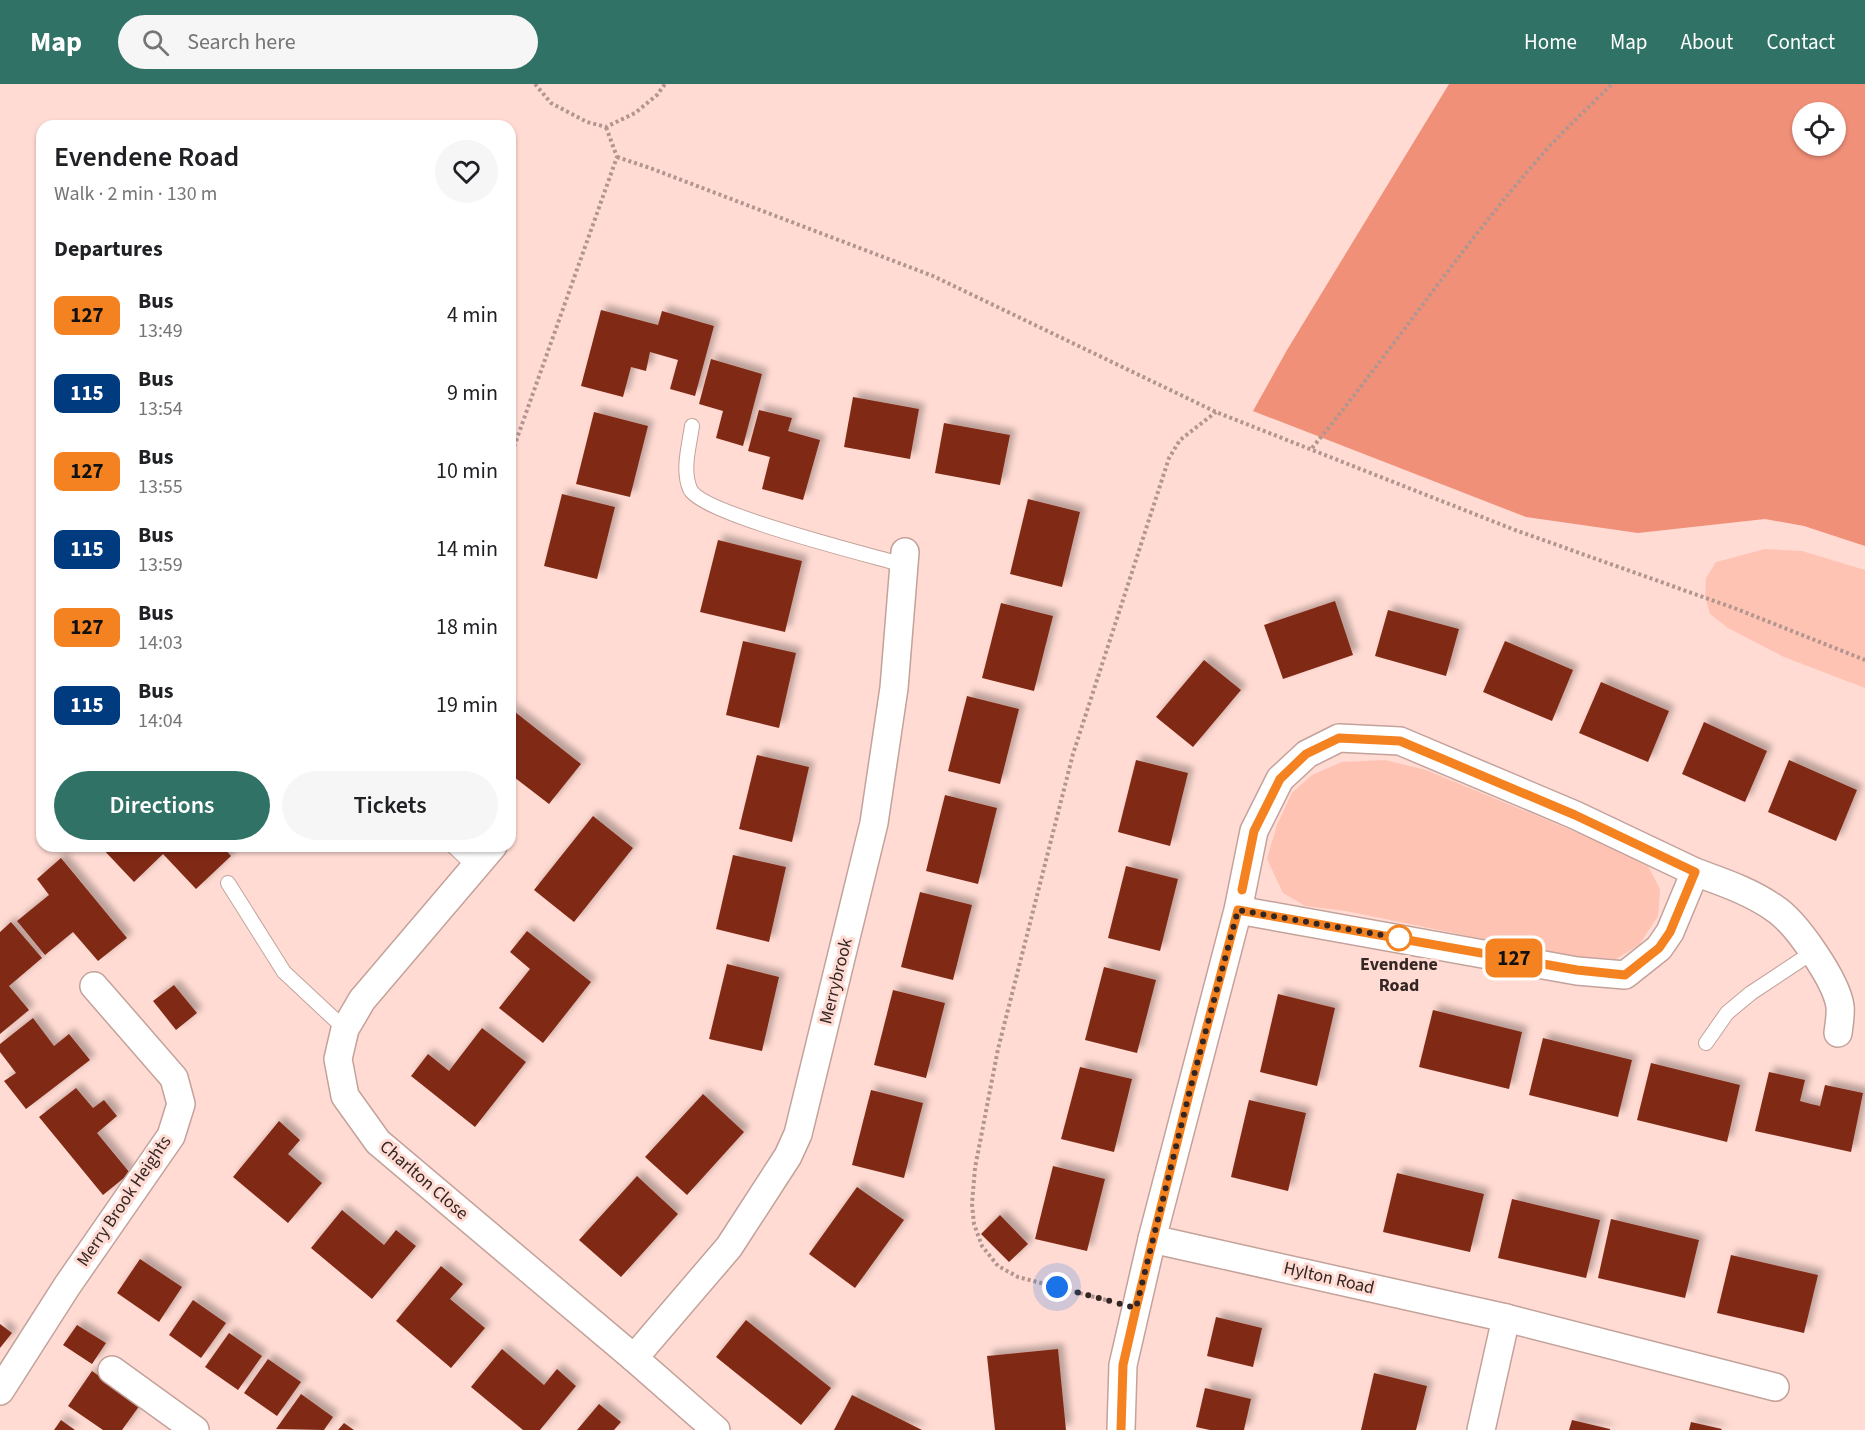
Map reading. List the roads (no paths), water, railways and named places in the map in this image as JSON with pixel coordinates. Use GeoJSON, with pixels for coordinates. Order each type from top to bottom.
{"type":"FeatureCollection","features":[{"type":"Feature","properties":{"kind":"street","name":"Merrybrook"},"geometry":{"type":"LineString","coordinates":[[634,1358],[729,1247],[788,1156],[798,1134],[874,824],[894,688],[904,558]]}},
{"type":"Feature","properties":{"kind":"street"},"geometry":{"type":"LineString","coordinates":[[1121,1430],[1123,1365],[1152,1239],[1238,910],[1254,831],[1280,779],[1306,754],[1339,738],[1400,741],[1565,810],[1695,872],[1743,890],[1776,909],[1800,933],[1813,952],[1832,984],[1840,1006],[1838,1033]]}},
{"type":"Feature","properties":{"kind":"street","name":"Charlton Close"},"geometry":{"type":"LineString","coordinates":[[488,852],[362,1000],[345,1029],[338,1059],[345,1096],[378,1142],[716,1430]]}},
{"type":"Feature","properties":{"kind":"street"},"geometry":{"type":"LineString","coordinates":[[1238,910],[1577,970],[1625,975],[1659,948],[1670,932],[1695,872]]}},
{"type":"Feature","properties":{"kind":"street","name":"Merry Brook Heights"},"geometry":{"type":"LineString","coordinates":[[0,1390],[67,1286],[171,1136],[181,1104],[174,1078],[94,986]]}},
{"type":"Feature","properties":{"kind":"street","name":"Hylton Road"},"geometry":{"type":"LineString","coordinates":[[1152,1239],[1506,1318],[1775,1387]]}},
{"type":"Feature","properties":{"kind":"street"},"geometry":{"type":"LineString","coordinates":[[1481,1430],[1506,1318]]}},
{"type":"Feature","properties":{"kind":"street"},"geometry":{"type":"LineString","coordinates":[[112,1370],[179,1425]]}},
{"type":"Feature","properties":{"kind":"lane"},"geometry":{"type":"LineString","coordinates":[[692,426],[685,468],[691,491],[703,501],[735,516],[904,558]]}},
{"type":"Feature","properties":{"kind":"lane"},"geometry":{"type":"LineString","coordinates":[[459,852],[475,867]]}},
{"type":"Feature","properties":{"kind":"lane"},"geometry":{"type":"LineString","coordinates":[[228,883],[284,972],[345,1029]]}},
{"type":"Feature","properties":{"kind":"lane"},"geometry":{"type":"LineString","coordinates":[[1706,1043],[1727,1013],[1751,993],[1813,952]]}},
{"type":"Feature","properties":{"kind":"place","name":"Evendene Road"},"geometry":{"type":"Point","coordinates":[1399,938]}}]}
